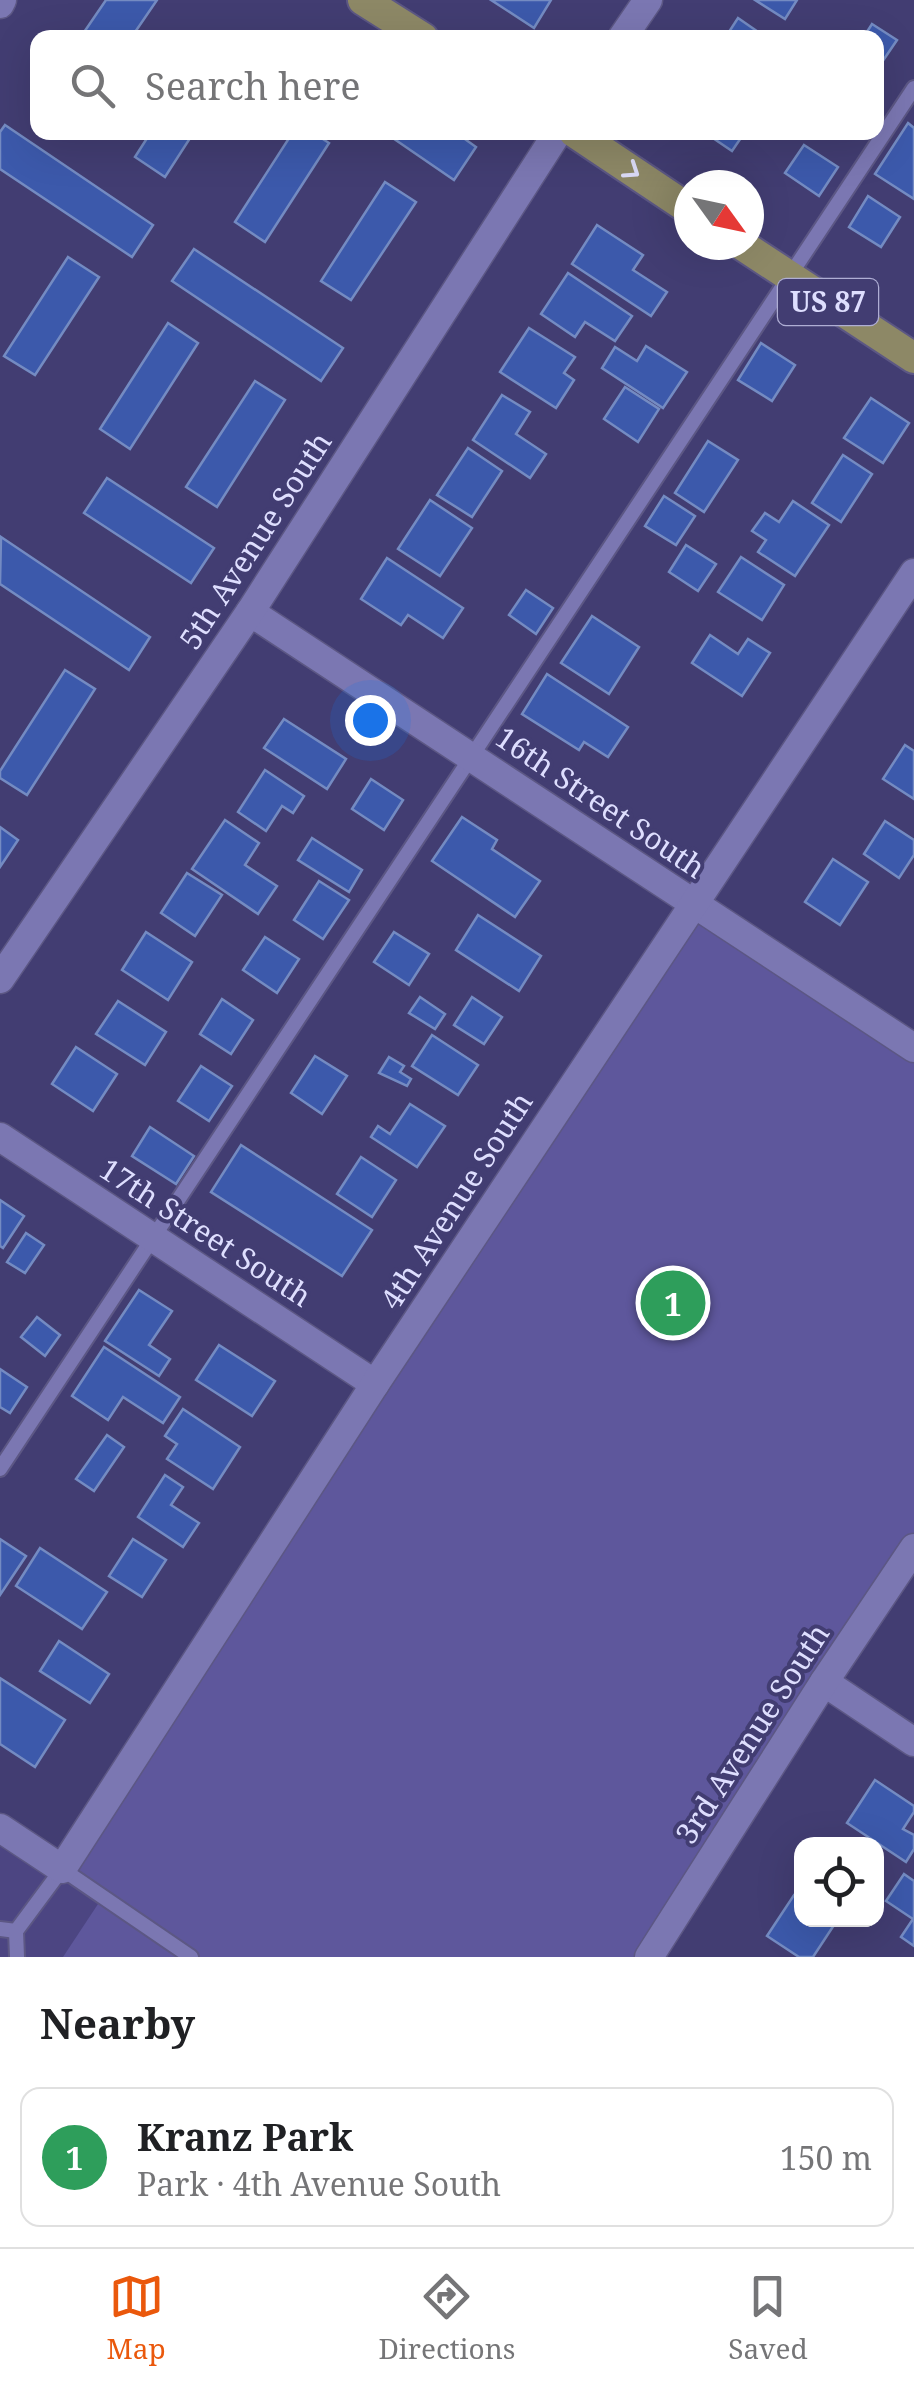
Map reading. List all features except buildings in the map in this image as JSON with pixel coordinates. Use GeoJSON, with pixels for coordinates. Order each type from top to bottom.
{"type":"FeatureCollection","features":[{"type":"Feature","properties":{"kind":"main road"},"geometry":{"type":"LineString","coordinates":[[363,0],[410,30]]}},
{"type":"Feature","properties":{"kind":"main road"},"geometry":{"type":"LineString","coordinates":[[586,140],[674,200]]}},
{"type":"Feature","properties":{"kind":"main road","name":"US 87"},"geometry":{"type":"LineString","coordinates":[[764,260],[914,358]]}},
{"type":"Feature","properties":{"kind":"street"},"geometry":{"type":"LineString","coordinates":[[627,30],[648,0]]}},
{"type":"Feature","properties":{"kind":"street","name":"5th Avenue South"},"geometry":{"type":"LineString","coordinates":[[0,979],[250,612],[553,140]]}},
{"type":"Feature","properties":{"kind":"street","name":"4th Avenue South"},"geometry":{"type":"LineString","coordinates":[[62,1869],[375,1384],[914,574]]}},
{"type":"Feature","properties":{"kind":"street","name":"16th Street South"},"geometry":{"type":"LineString","coordinates":[[250,612],[914,1048]]}},
{"type":"Feature","properties":{"kind":"street","name":"17th Street South"},"geometry":{"type":"LineString","coordinates":[[0,1137],[375,1384]]}},
{"type":"Feature","properties":{"kind":"street","name":"3rd Avenue South"},"geometry":{"type":"LineString","coordinates":[[649,1957],[914,1548]]}},
{"type":"Feature","properties":{"kind":"street"},"geometry":{"type":"LineString","coordinates":[[824,1682],[914,1742]]}},
{"type":"Feature","properties":{"kind":"street"},"geometry":{"type":"LineString","coordinates":[[0,1828],[62,1869]]}},
{"type":"Feature","properties":{"kind":"lane"},"geometry":{"type":"LineString","coordinates":[[884,133],[914,88]]}},
{"type":"Feature","properties":{"kind":"lane"},"geometry":{"type":"LineString","coordinates":[[0,1469],[879,140]]}},
{"type":"Feature","properties":{"kind":"lane"},"geometry":{"type":"LineString","coordinates":[[17,1957],[16,1931],[62,1869],[191,1957]]}},
{"type":"Feature","properties":{"kind":"lane"},"geometry":{"type":"LineString","coordinates":[[0,1929],[16,1931]]}},
{"type":"Feature","properties":{"kind":"shaded area"},"geometry":{"type":"Polygon","coordinates":[[[693,904],[914,1048],[914,1557],[653,1957],[197,1957],[62,1869],[693,904]]]}},
{"type":"Feature","properties":{"kind":"shaded area"},"geometry":{"type":"Polygon","coordinates":[[[0,1831],[197,1957],[0,1957],[0,1831]]]}},
{"type":"Feature","properties":{"kind":"shaded area"},"geometry":{"type":"Polygon","coordinates":[[[102,1898],[191,1957],[63,1957],[102,1898]]]}},
{"type":"Feature","properties":{"kind":"place","name":"Kranz Park"},"geometry":{"type":"Point","coordinates":[673,1303]}}]}
